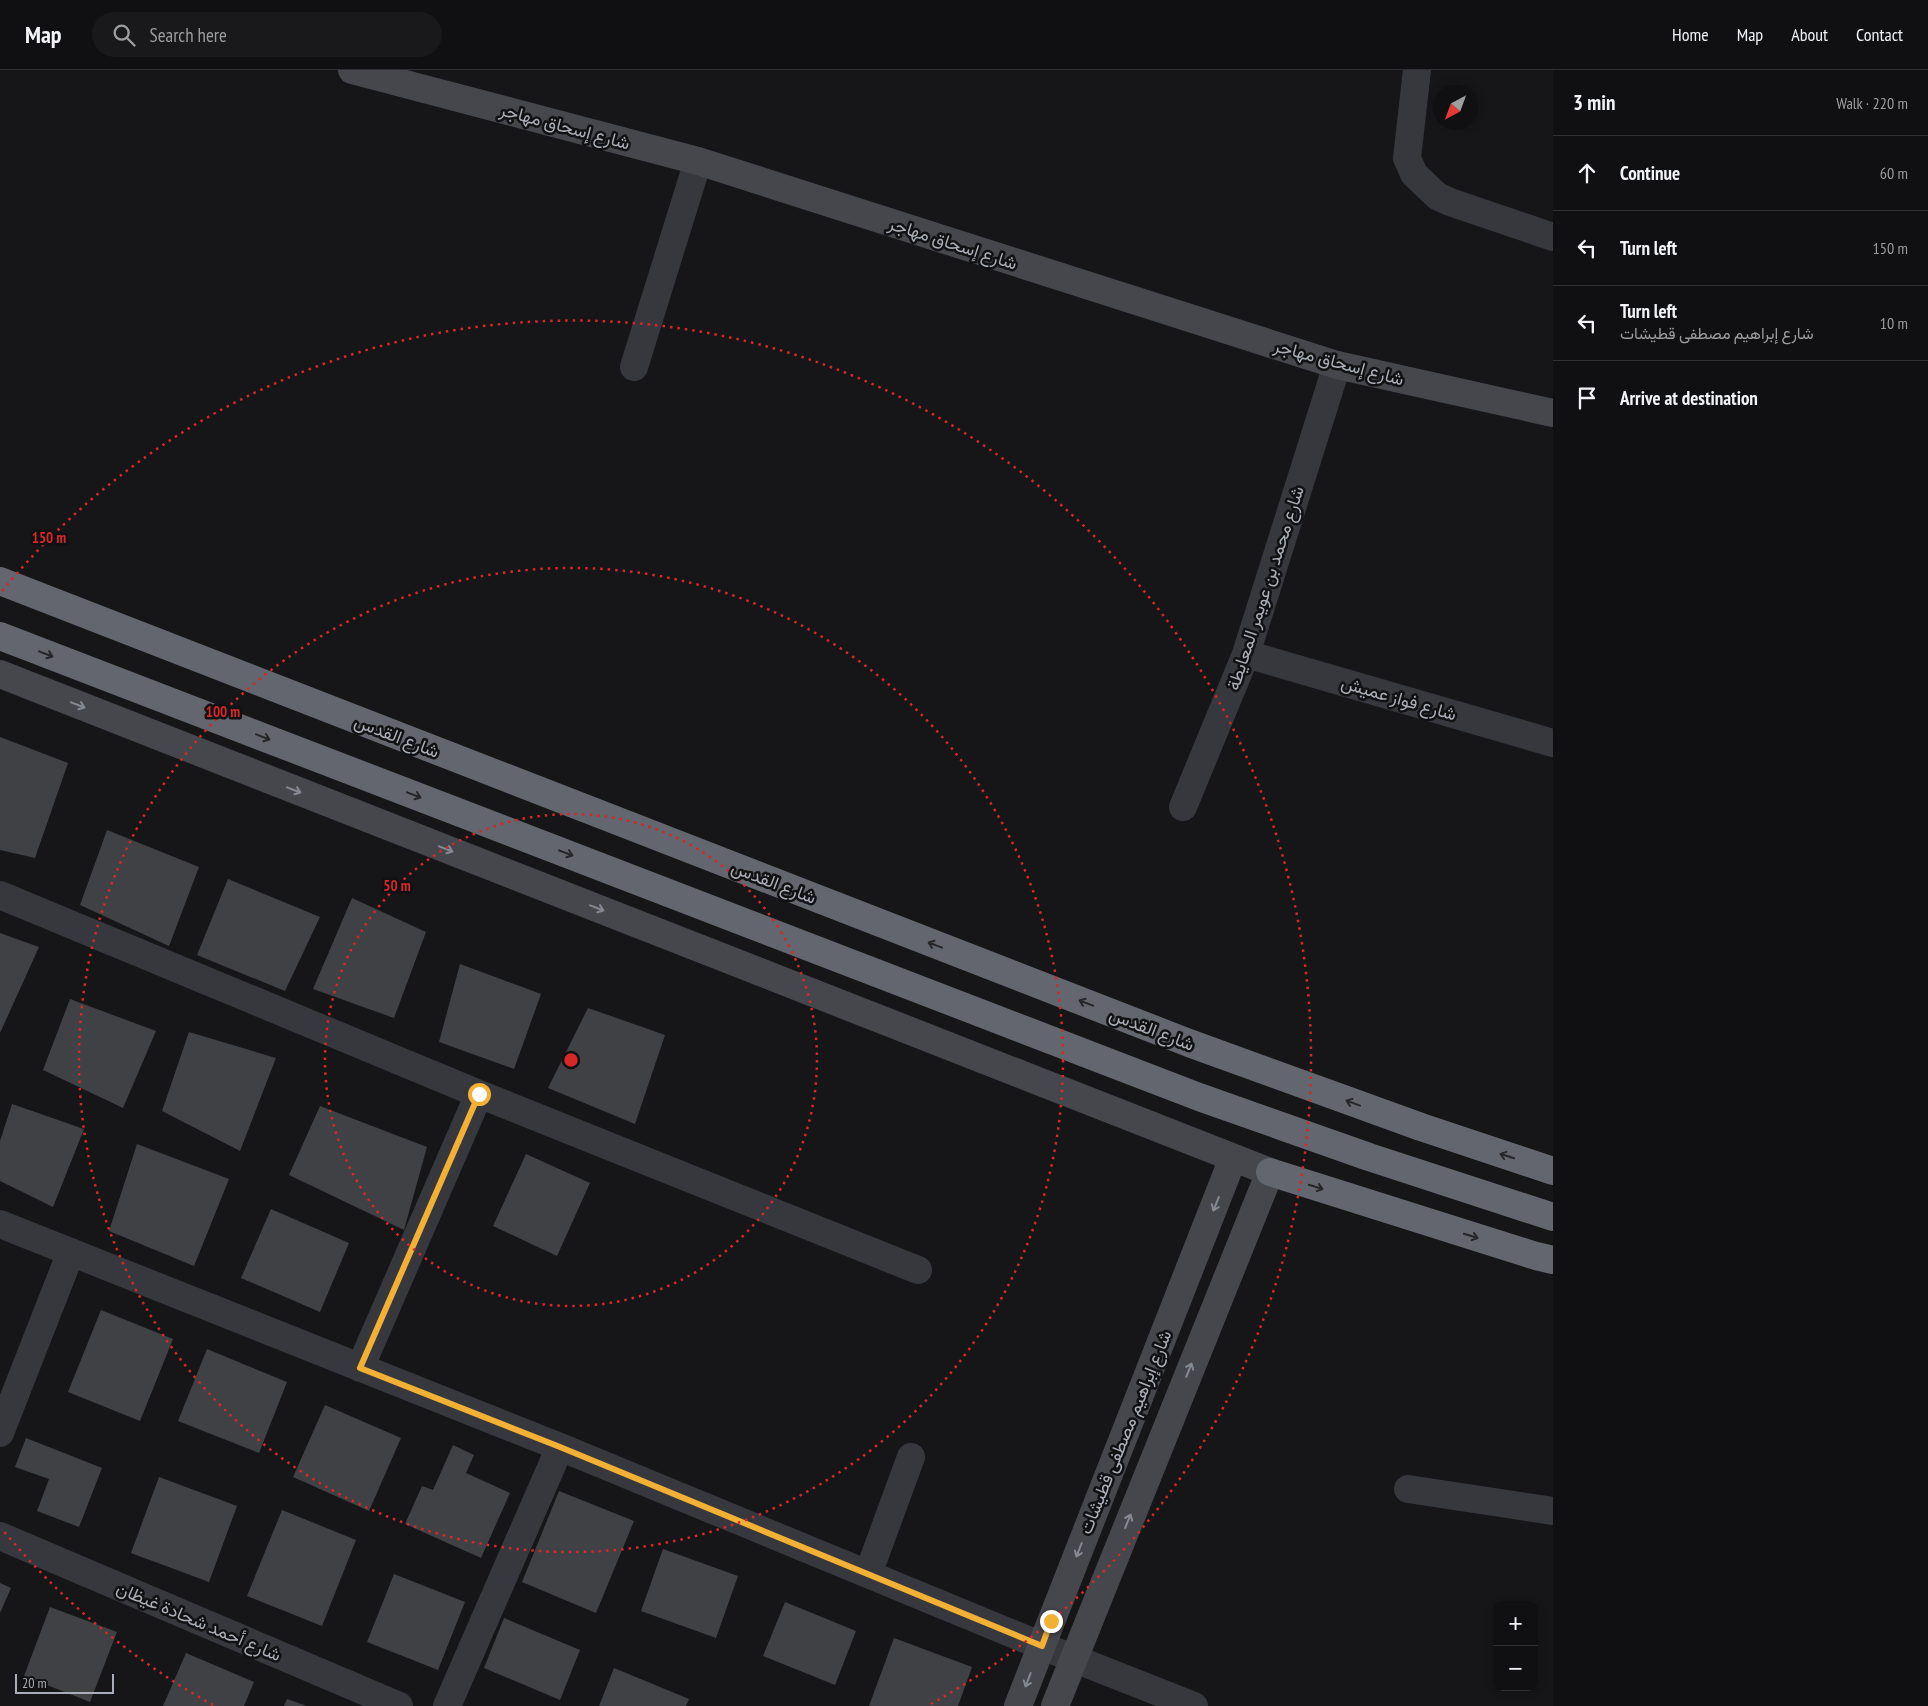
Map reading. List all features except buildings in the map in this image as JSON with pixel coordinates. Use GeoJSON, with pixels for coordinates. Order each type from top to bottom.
{"type":"FeatureCollection","features":[{"type":"Feature","properties":{"kind":"highway","name":"شارع القدس"},"geometry":{"type":"LineString","coordinates":[[0,581],[1189,1043],[1421,1128],[1553,1171]]}},
{"type":"Feature","properties":{"kind":"highway"},"geometry":{"type":"LineString","coordinates":[[0,636],[1199,1097],[1369,1157],[1553,1217]]}},
{"type":"Feature","properties":{"kind":"highway"},"geometry":{"type":"LineString","coordinates":[[1270,1172],[1553,1260]]}},
{"type":"Feature","properties":{"kind":"street","name":"شارع إسحاق مهاجر"},"geometry":{"type":"LineString","coordinates":[[352,70],[698,161],[1337,365],[1552,407]]}},
{"type":"Feature","properties":{"kind":"street"},"geometry":{"type":"LineString","coordinates":[[1417,70],[1407,158],[1414,174],[1437,196],[1450,202],[1553,237]]}},
{"type":"Feature","properties":{"kind":"street"},"geometry":{"type":"LineString","coordinates":[[634,367],[698,161]]}},
{"type":"Feature","properties":{"kind":"street","name":"شارع محمد بن عويمر المعايطة"},"geometry":{"type":"LineString","coordinates":[[1183,807],[1246,654],[1337,365]]}},
{"type":"Feature","properties":{"kind":"street","name":"شارع فواز عميش"},"geometry":{"type":"LineString","coordinates":[[1246,654],[1553,743]]}},
{"type":"Feature","properties":{"kind":"street"},"geometry":{"type":"LineString","coordinates":[[0,674],[1270,1172]]}},
{"type":"Feature","properties":{"kind":"street"},"geometry":{"type":"LineString","coordinates":[[0,895],[479,1094],[918,1270]]}},
{"type":"Feature","properties":{"kind":"street"},"geometry":{"type":"LineString","coordinates":[[360,1368],[479,1094]]}},
{"type":"Feature","properties":{"kind":"street","name":"شارع إبراهيم مصطفى قطيشات"},"geometry":{"type":"LineString","coordinates":[[1018,1706],[1233,1158]]}},
{"type":"Feature","properties":{"kind":"street","name":"شارع إبراهيم مصطفى قطيشات"},"geometry":{"type":"LineString","coordinates":[[1055,1706],[1270,1172]]}},
{"type":"Feature","properties":{"kind":"street"},"geometry":{"type":"LineString","coordinates":[[0,1224],[560,1447],[1073,1659],[1194,1706]]}},
{"type":"Feature","properties":{"kind":"street"},"geometry":{"type":"LineString","coordinates":[[0,1433],[71,1252]]}},
{"type":"Feature","properties":{"kind":"street"},"geometry":{"type":"LineString","coordinates":[[447,1706],[560,1447]]}},
{"type":"Feature","properties":{"kind":"street"},"geometry":{"type":"LineString","coordinates":[[868,1574],[911,1458]]}},
{"type":"Feature","properties":{"kind":"street"},"geometry":{"type":"LineString","coordinates":[[1408,1489],[1553,1511]]}},
{"type":"Feature","properties":{"kind":"street","name":"شارع أحمد شحادة غيظان"},"geometry":{"type":"LineString","coordinates":[[0,1536],[391,1704]]}},
{"type":"Feature","properties":{"kind":"route"},"geometry":{"type":"LineString","coordinates":[[479,1094],[360,1368],[560,1447],[1042,1646],[1051,1621]]}}]}
